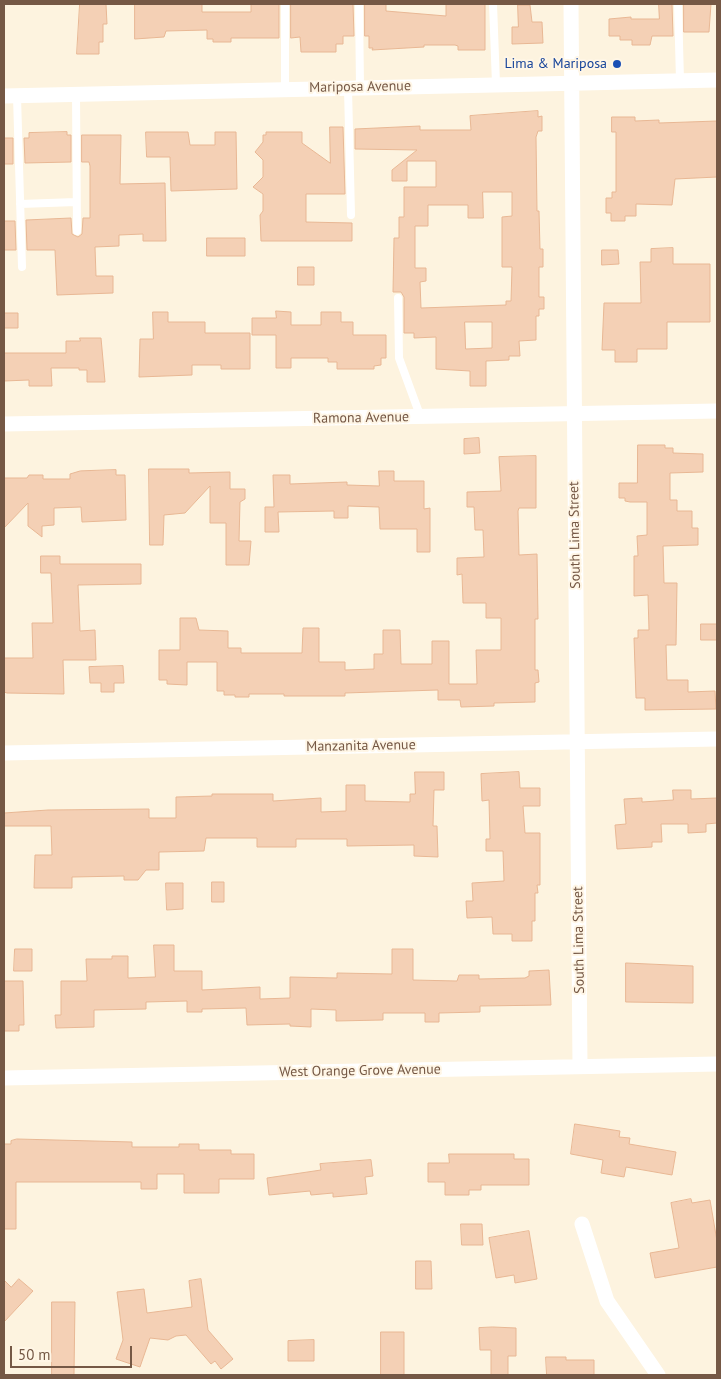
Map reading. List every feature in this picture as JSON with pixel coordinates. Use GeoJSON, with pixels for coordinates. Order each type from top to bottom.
{"type":"FeatureCollection","features":[{"type":"Feature","properties":{"kind":"street","name":"South Lima Street"},"geometry":{"type":"LineString","coordinates":[[571,4],[580,1066]]}},
{"type":"Feature","properties":{"kind":"street","name":"Mariposa Avenue"},"geometry":{"type":"LineString","coordinates":[[10,96],[717,80]]}},
{"type":"Feature","properties":{"kind":"street","name":"Ramona Avenue"},"geometry":{"type":"LineString","coordinates":[[4,424],[421,418],[717,411]]}},
{"type":"Feature","properties":{"kind":"street","name":"Manzanita Avenue"},"geometry":{"type":"LineString","coordinates":[[4,753],[717,739]]}},
{"type":"Feature","properties":{"kind":"street","name":"West Orange Grove Avenue"},"geometry":{"type":"LineString","coordinates":[[4,1078],[717,1064]]}},
{"type":"Feature","properties":{"kind":"street"},"geometry":{"type":"LineString","coordinates":[[582,1224],[607,1301],[658,1375]]}},
{"type":"Feature","properties":{"kind":"lane"},"geometry":{"type":"LineString","coordinates":[[285,4],[285,89]]}},
{"type":"Feature","properties":{"kind":"lane"},"geometry":{"type":"LineString","coordinates":[[351,215],[354,87],[359,4]]}},
{"type":"Feature","properties":{"kind":"lane"},"geometry":{"type":"LineString","coordinates":[[494,4],[496,84]]}},
{"type":"Feature","properties":{"kind":"lane"},"geometry":{"type":"LineString","coordinates":[[678,4],[680,81]]}},
{"type":"Feature","properties":{"kind":"lane"},"geometry":{"type":"LineString","coordinates":[[76,94],[77,231]]}},
{"type":"Feature","properties":{"kind":"lane"},"geometry":{"type":"LineString","coordinates":[[10,96],[20,204],[22,267]]}},
{"type":"Feature","properties":{"kind":"lane"},"geometry":{"type":"LineString","coordinates":[[20,204],[76,202]]}},
{"type":"Feature","properties":{"kind":"lane"},"geometry":{"type":"LineString","coordinates":[[398,298],[399,358],[421,418]]}},
{"type":"Feature","properties":{"kind":"building"},"geometry":{"type":"Polygon","coordinates":[[[80,4],[106,4],[107,24],[103,24],[103,42],[99,42],[99,54],[77,54],[80,4]]]}},
{"type":"Feature","properties":{"kind":"building"},"geometry":{"type":"Polygon","coordinates":[[[135,4],[202,4],[202,12],[251,12],[251,4],[279,4],[279,38],[231,38],[231,42],[213,42],[213,39],[207,39],[207,30],[166,31],[164,37],[135,39],[135,4]]]}},
{"type":"Feature","properties":{"kind":"building"},"geometry":{"type":"Polygon","coordinates":[[[291,4],[353,4],[354,36],[343,36],[343,44],[336,44],[336,52],[301,52],[300,37],[291,38],[291,4]]]}},
{"type":"Feature","properties":{"kind":"building"},"geometry":{"type":"Polygon","coordinates":[[[365,4],[386,4],[386,11],[446,16],[446,4],[485,4],[485,50],[458,50],[458,46],[455,45],[424,45],[424,47],[372,50],[373,48],[369,48],[369,36],[365,36],[365,4]]]}},
{"type":"Feature","properties":{"kind":"building"},"geometry":{"type":"Polygon","coordinates":[[[659,4],[672,4],[673,36],[652,36],[650,45],[632,45],[632,40],[620,40],[620,36],[609,36],[609,19],[631,17],[631,19],[659,19],[659,4]]]}},
{"type":"Feature","properties":{"kind":"building"},"geometry":{"type":"Polygon","coordinates":[[[684,4],[711,4],[709,32],[684,32],[684,4]]]}},
{"type":"Feature","properties":{"kind":"building"},"geometry":{"type":"Polygon","coordinates":[[[518,5],[530,5],[532,22],[542,22],[543,43],[512,44],[512,27],[518,27],[518,5]]]}},
{"type":"Feature","properties":{"kind":"building"},"geometry":{"type":"Polygon","coordinates":[[[538,111],[538,117],[542,116],[542,131],[538,131],[536,137],[537,211],[539,211],[540,249],[543,249],[543,267],[539,267],[539,297],[544,297],[544,309],[539,309],[539,316],[536,316],[536,340],[519,341],[520,356],[509,356],[509,360],[486,361],[486,386],[470,386],[470,371],[436,369],[436,337],[414,338],[414,333],[404,333],[404,297],[401,292],[393,292],[394,238],[399,238],[399,217],[404,217],[404,187],[436,187],[436,161],[407,161],[407,181],[392,181],[392,170],[417,150],[355,149],[355,129],[420,126],[420,130],[471,130],[470,116],[538,111]],[[483,192],[483,218],[468,218],[468,205],[428,205],[428,226],[415,226],[415,268],[426,268],[426,281],[420,282],[421,308],[506,305],[506,301],[511,301],[512,267],[502,267],[502,217],[512,216],[512,192],[483,192]],[[465,322],[466,349],[492,348],[492,322],[465,322]]]}},
{"type":"Feature","properties":{"kind":"building"},"geometry":{"type":"Polygon","coordinates":[[[612,117],[635,117],[635,121],[659,120],[659,123],[717,121],[717,177],[675,179],[672,205],[636,204],[636,216],[625,216],[625,221],[611,221],[611,213],[606,213],[606,198],[612,198],[612,192],[616,192],[616,132],[612,132],[612,117]]]}},
{"type":"Feature","properties":{"kind":"building"},"geometry":{"type":"Polygon","coordinates":[[[330,127],[343,127],[345,194],[306,194],[306,222],[352,223],[352,241],[261,241],[260,215],[263,211],[263,194],[253,187],[263,177],[263,160],[255,152],[263,142],[263,135],[266,135],[266,132],[302,132],[302,143],[330,163],[330,127]]]}},
{"type":"Feature","properties":{"kind":"building"},"geometry":{"type":"Polygon","coordinates":[[[67,132],[67,135],[71,135],[71,162],[25,163],[24,138],[29,138],[29,133],[67,132]]]}},
{"type":"Feature","properties":{"kind":"building"},"geometry":{"type":"Polygon","coordinates":[[[146,132],[188,132],[190,145],[215,145],[215,132],[236,132],[237,189],[171,191],[170,157],[147,157],[146,132]]]}},
{"type":"Feature","properties":{"kind":"building"},"geometry":{"type":"Polygon","coordinates":[[[82,135],[121,135],[120,184],[165,183],[166,241],[143,241],[143,234],[119,235],[119,246],[95,247],[96,276],[113,276],[113,293],[57,295],[55,250],[27,250],[26,220],[71,218],[72,234],[78,237],[82,234],[83,218],[90,218],[90,166],[89,162],[82,162],[82,135]]]}},
{"type":"Feature","properties":{"kind":"building"},"geometry":{"type":"Polygon","coordinates":[[[4,138],[13,138],[13,164],[4,164],[4,138]]]}},
{"type":"Feature","properties":{"kind":"building"},"geometry":{"type":"Polygon","coordinates":[[[4,221],[15,221],[16,250],[4,250],[4,221]]]}},
{"type":"Feature","properties":{"kind":"building"},"geometry":{"type":"Polygon","coordinates":[[[207,238],[245,238],[245,256],[207,256],[207,238]]]}},
{"type":"Feature","properties":{"kind":"building"},"geometry":{"type":"Polygon","coordinates":[[[673,248],[673,264],[710,264],[710,322],[667,322],[667,349],[637,349],[637,362],[615,362],[615,350],[602,350],[604,303],[641,303],[640,262],[651,262],[651,249],[673,248]]]}},
{"type":"Feature","properties":{"kind":"building"},"geometry":{"type":"Polygon","coordinates":[[[602,250],[618,250],[619,264],[602,265],[602,250]]]}},
{"type":"Feature","properties":{"kind":"building"},"geometry":{"type":"Polygon","coordinates":[[[298,267],[314,267],[314,285],[298,285],[298,267]]]}},
{"type":"Feature","properties":{"kind":"building"},"geometry":{"type":"Polygon","coordinates":[[[276,311],[291,312],[291,325],[321,325],[321,312],[341,312],[341,322],[353,322],[353,335],[386,335],[386,358],[381,358],[381,365],[374,366],[374,369],[337,369],[337,362],[328,362],[328,358],[291,358],[291,368],[276,368],[276,335],[252,335],[252,318],[276,318],[276,311]]]}},
{"type":"Feature","properties":{"kind":"building"},"geometry":{"type":"Polygon","coordinates":[[[153,312],[168,312],[168,322],[205,322],[205,333],[250,333],[250,369],[221,369],[221,365],[192,365],[192,375],[139,377],[140,339],[153,339],[153,312]]]}},
{"type":"Feature","properties":{"kind":"building"},"geometry":{"type":"Polygon","coordinates":[[[4,313],[18,313],[18,328],[4,328],[4,313]]]}},
{"type":"Feature","properties":{"kind":"building"},"geometry":{"type":"Polygon","coordinates":[[[80,338],[101,338],[105,382],[87,382],[87,370],[79,370],[79,368],[51,368],[52,386],[29,386],[29,380],[4,381],[4,353],[66,353],[66,341],[80,341],[80,338]]]}},
{"type":"Feature","properties":{"kind":"building"},"geometry":{"type":"Polygon","coordinates":[[[479,438],[480,453],[464,454],[464,439],[479,438]]]}},
{"type":"Feature","properties":{"kind":"building"},"geometry":{"type":"Polygon","coordinates":[[[638,445],[665,445],[665,448],[673,448],[673,453],[703,454],[703,472],[670,473],[670,500],[677,500],[677,511],[692,511],[692,528],[698,528],[698,545],[663,546],[664,583],[677,583],[676,645],[666,645],[667,680],[688,680],[688,692],[715,691],[716,709],[645,710],[645,698],[636,698],[634,638],[638,638],[638,630],[649,630],[648,595],[634,596],[634,556],[638,556],[637,536],[647,535],[647,502],[630,502],[625,501],[625,498],[619,498],[619,483],[637,483],[638,445]]]}},
{"type":"Feature","properties":{"kind":"building"},"geometry":{"type":"Polygon","coordinates":[[[536,456],[536,508],[519,508],[518,511],[519,555],[537,554],[538,619],[535,619],[535,670],[538,670],[539,682],[535,683],[535,702],[494,703],[494,706],[461,707],[460,700],[438,700],[438,690],[345,693],[345,696],[249,694],[249,697],[235,697],[235,695],[224,695],[224,691],[217,691],[217,662],[187,662],[187,685],[167,684],[167,680],[159,680],[159,650],[180,650],[180,618],[196,618],[199,630],[228,631],[228,648],[241,648],[241,653],[302,653],[303,628],[319,628],[319,662],[345,662],[345,670],[374,669],[374,654],[383,654],[383,630],[400,630],[401,664],[432,664],[432,641],[449,641],[449,684],[477,684],[476,650],[501,650],[501,618],[486,618],[486,603],[463,603],[462,574],[457,575],[457,558],[484,557],[483,530],[475,530],[474,507],[467,507],[467,492],[501,491],[499,457],[536,456]]]}},
{"type":"Feature","properties":{"kind":"building"},"geometry":{"type":"Polygon","coordinates":[[[149,469],[189,469],[189,473],[230,472],[230,489],[245,489],[245,499],[240,502],[239,541],[251,541],[249,565],[226,565],[226,523],[210,523],[210,486],[185,513],[164,515],[163,545],[150,545],[149,469]]]}},
{"type":"Feature","properties":{"kind":"building"},"geometry":{"type":"Polygon","coordinates":[[[116,470],[116,475],[125,475],[126,520],[82,522],[81,507],[54,508],[54,525],[42,526],[42,537],[28,526],[28,503],[4,528],[4,478],[27,478],[29,475],[43,475],[43,479],[70,479],[70,474],[80,471],[116,470]]]}},
{"type":"Feature","properties":{"kind":"building"},"geometry":{"type":"Polygon","coordinates":[[[379,471],[394,471],[394,481],[424,481],[424,509],[430,508],[430,552],[417,552],[417,529],[380,529],[379,507],[348,506],[348,518],[334,518],[334,511],[278,512],[279,532],[265,532],[265,507],[274,507],[273,475],[290,475],[290,484],[347,482],[347,485],[379,486],[379,471]]]}},
{"type":"Feature","properties":{"kind":"building"},"geometry":{"type":"Polygon","coordinates":[[[41,556],[60,556],[60,564],[141,564],[141,584],[78,585],[80,631],[95,630],[96,660],[63,660],[64,694],[7,693],[4,692],[4,658],[33,658],[32,623],[53,623],[51,573],[41,573],[41,556]]]}},
{"type":"Feature","properties":{"kind":"building"},"geometry":{"type":"Polygon","coordinates":[[[701,624],[717,624],[717,640],[701,640],[701,624]]]}},
{"type":"Feature","properties":{"kind":"building"},"geometry":{"type":"Polygon","coordinates":[[[123,666],[124,683],[114,683],[114,692],[101,692],[101,683],[90,683],[89,667],[123,666]]]}},
{"type":"Feature","properties":{"kind":"building"},"geometry":{"type":"Polygon","coordinates":[[[415,772],[444,772],[444,790],[434,790],[433,826],[437,826],[438,857],[414,856],[414,845],[347,846],[347,839],[296,839],[296,847],[257,847],[257,838],[206,838],[204,851],[159,852],[159,870],[146,870],[138,880],[124,880],[124,876],[72,877],[72,888],[34,888],[35,855],[52,855],[51,826],[4,826],[4,813],[48,810],[149,809],[149,818],[176,818],[176,797],[212,796],[212,794],[273,794],[273,801],[321,798],[321,812],[346,811],[346,785],[365,785],[365,801],[410,802],[410,794],[415,794],[415,772]]]}},
{"type":"Feature","properties":{"kind":"building"},"geometry":{"type":"Polygon","coordinates":[[[519,772],[520,788],[540,788],[540,806],[523,806],[525,833],[540,833],[540,885],[537,885],[538,893],[535,893],[535,921],[532,921],[532,941],[512,941],[512,934],[493,934],[492,917],[467,918],[466,901],[473,901],[472,883],[504,881],[503,851],[486,851],[486,839],[490,839],[489,800],[482,801],[481,774],[519,772]]]}},
{"type":"Feature","properties":{"kind":"building"},"geometry":{"type":"Polygon","coordinates":[[[673,790],[691,790],[691,799],[717,798],[717,823],[706,824],[706,832],[688,833],[688,824],[661,824],[662,842],[652,842],[652,847],[617,849],[615,825],[626,824],[624,799],[642,798],[642,802],[673,800],[673,790]]]}},
{"type":"Feature","properties":{"kind":"building"},"geometry":{"type":"Polygon","coordinates":[[[212,882],[224,882],[224,902],[212,902],[212,882]]]}},
{"type":"Feature","properties":{"kind":"building"},"geometry":{"type":"Polygon","coordinates":[[[166,883],[183,883],[183,909],[167,910],[166,883]]]}},
{"type":"Feature","properties":{"kind":"building"},"geometry":{"type":"Polygon","coordinates":[[[154,945],[174,945],[174,971],[202,971],[202,990],[260,987],[260,999],[290,998],[290,977],[337,978],[337,973],[392,974],[392,949],[413,949],[413,980],[457,981],[459,975],[479,975],[479,979],[525,978],[529,976],[529,971],[549,970],[551,1005],[480,1006],[480,1012],[439,1013],[439,1022],[425,1022],[425,1013],[383,1013],[383,1020],[336,1021],[336,1010],[311,1009],[311,1027],[290,1026],[290,1024],[247,1025],[246,1008],[202,1009],[202,1012],[187,1012],[187,1001],[146,1002],[146,1009],[94,1010],[94,1027],[56,1028],[55,1015],[61,1015],[61,981],[87,981],[86,959],[112,959],[112,956],[128,956],[128,978],[155,977],[154,945]]]}},
{"type":"Feature","properties":{"kind":"building"},"geometry":{"type":"Polygon","coordinates":[[[15,949],[32,949],[32,971],[14,971],[15,949]]]}},
{"type":"Feature","properties":{"kind":"building"},"geometry":{"type":"Polygon","coordinates":[[[626,963],[693,966],[693,1003],[626,1002],[626,963]]]}},
{"type":"Feature","properties":{"kind":"building"},"geometry":{"type":"Polygon","coordinates":[[[4,981],[23,981],[24,1025],[19,1025],[19,1031],[4,1031],[4,981]]]}},
{"type":"Feature","properties":{"kind":"building"},"geometry":{"type":"Polygon","coordinates":[[[575,1124],[620,1131],[619,1137],[630,1138],[629,1144],[676,1152],[672,1175],[626,1167],[624,1177],[601,1173],[603,1160],[571,1154],[575,1124]]]}},
{"type":"Feature","properties":{"kind":"building"},"geometry":{"type":"Polygon","coordinates":[[[17,1139],[132,1142],[132,1147],[179,1147],[179,1144],[199,1144],[199,1150],[231,1150],[231,1154],[254,1154],[254,1179],[219,1179],[219,1193],[184,1193],[184,1174],[157,1174],[157,1189],[141,1189],[141,1182],[16,1182],[16,1229],[4,1229],[4,1144],[11,1144],[11,1141],[17,1139]]]}},
{"type":"Feature","properties":{"kind":"building"},"geometry":{"type":"Polygon","coordinates":[[[449,1154],[514,1154],[514,1159],[529,1159],[529,1185],[481,1185],[481,1190],[469,1190],[469,1195],[445,1195],[445,1182],[428,1182],[428,1163],[449,1163],[449,1154]]]}},
{"type":"Feature","properties":{"kind":"building"},"geometry":{"type":"Polygon","coordinates":[[[371,1160],[373,1176],[365,1177],[367,1194],[333,1197],[333,1193],[311,1195],[310,1191],[269,1195],[267,1178],[321,1170],[320,1164],[371,1160]]]}},
{"type":"Feature","properties":{"kind":"building"},"geometry":{"type":"Polygon","coordinates":[[[691,1199],[692,1203],[710,1200],[717,1241],[717,1267],[655,1278],[650,1253],[679,1248],[671,1203],[691,1199]]]}},
{"type":"Feature","properties":{"kind":"building"},"geometry":{"type":"Polygon","coordinates":[[[461,1224],[482,1224],[483,1245],[462,1245],[461,1224]]]}},
{"type":"Feature","properties":{"kind":"building"},"geometry":{"type":"Polygon","coordinates":[[[529,1231],[537,1279],[515,1283],[514,1275],[496,1278],[489,1238],[529,1231]]]}},
{"type":"Feature","properties":{"kind":"building"},"geometry":{"type":"Polygon","coordinates":[[[416,1261],[431,1261],[432,1289],[416,1289],[416,1261]]]}},
{"type":"Feature","properties":{"kind":"building"},"geometry":{"type":"Polygon","coordinates":[[[19,1279],[33,1291],[4,1322],[4,1280],[11,1287],[19,1279]]]}},
{"type":"Feature","properties":{"kind":"building"},"geometry":{"type":"Polygon","coordinates":[[[201,1279],[208,1330],[233,1359],[221,1369],[215,1361],[211,1364],[186,1335],[176,1336],[168,1340],[150,1338],[140,1367],[116,1359],[123,1340],[117,1292],[144,1289],[147,1313],[192,1307],[189,1281],[201,1279]]]}},
{"type":"Feature","properties":{"kind":"building"},"geometry":{"type":"Polygon","coordinates":[[[52,1302],[75,1302],[74,1375],[52,1375],[52,1302]]]}},
{"type":"Feature","properties":{"kind":"building"},"geometry":{"type":"Polygon","coordinates":[[[479,1328],[516,1328],[516,1356],[508,1356],[508,1375],[491,1375],[491,1350],[480,1350],[479,1328]]]}},
{"type":"Feature","properties":{"kind":"building"},"geometry":{"type":"Polygon","coordinates":[[[381,1332],[404,1332],[404,1375],[381,1375],[381,1332]]]}},
{"type":"Feature","properties":{"kind":"building"},"geometry":{"type":"Polygon","coordinates":[[[314,1340],[314,1361],[288,1361],[288,1341],[314,1340]]]}},
{"type":"Feature","properties":{"kind":"building"},"geometry":{"type":"Polygon","coordinates":[[[546,1357],[566,1357],[566,1360],[594,1360],[594,1375],[547,1375],[546,1357]]]}},
{"type":"Feature","properties":{"kind":"place","name":"Lima & Mariposa"},"geometry":{"type":"Point","coordinates":[617,64]}}]}
